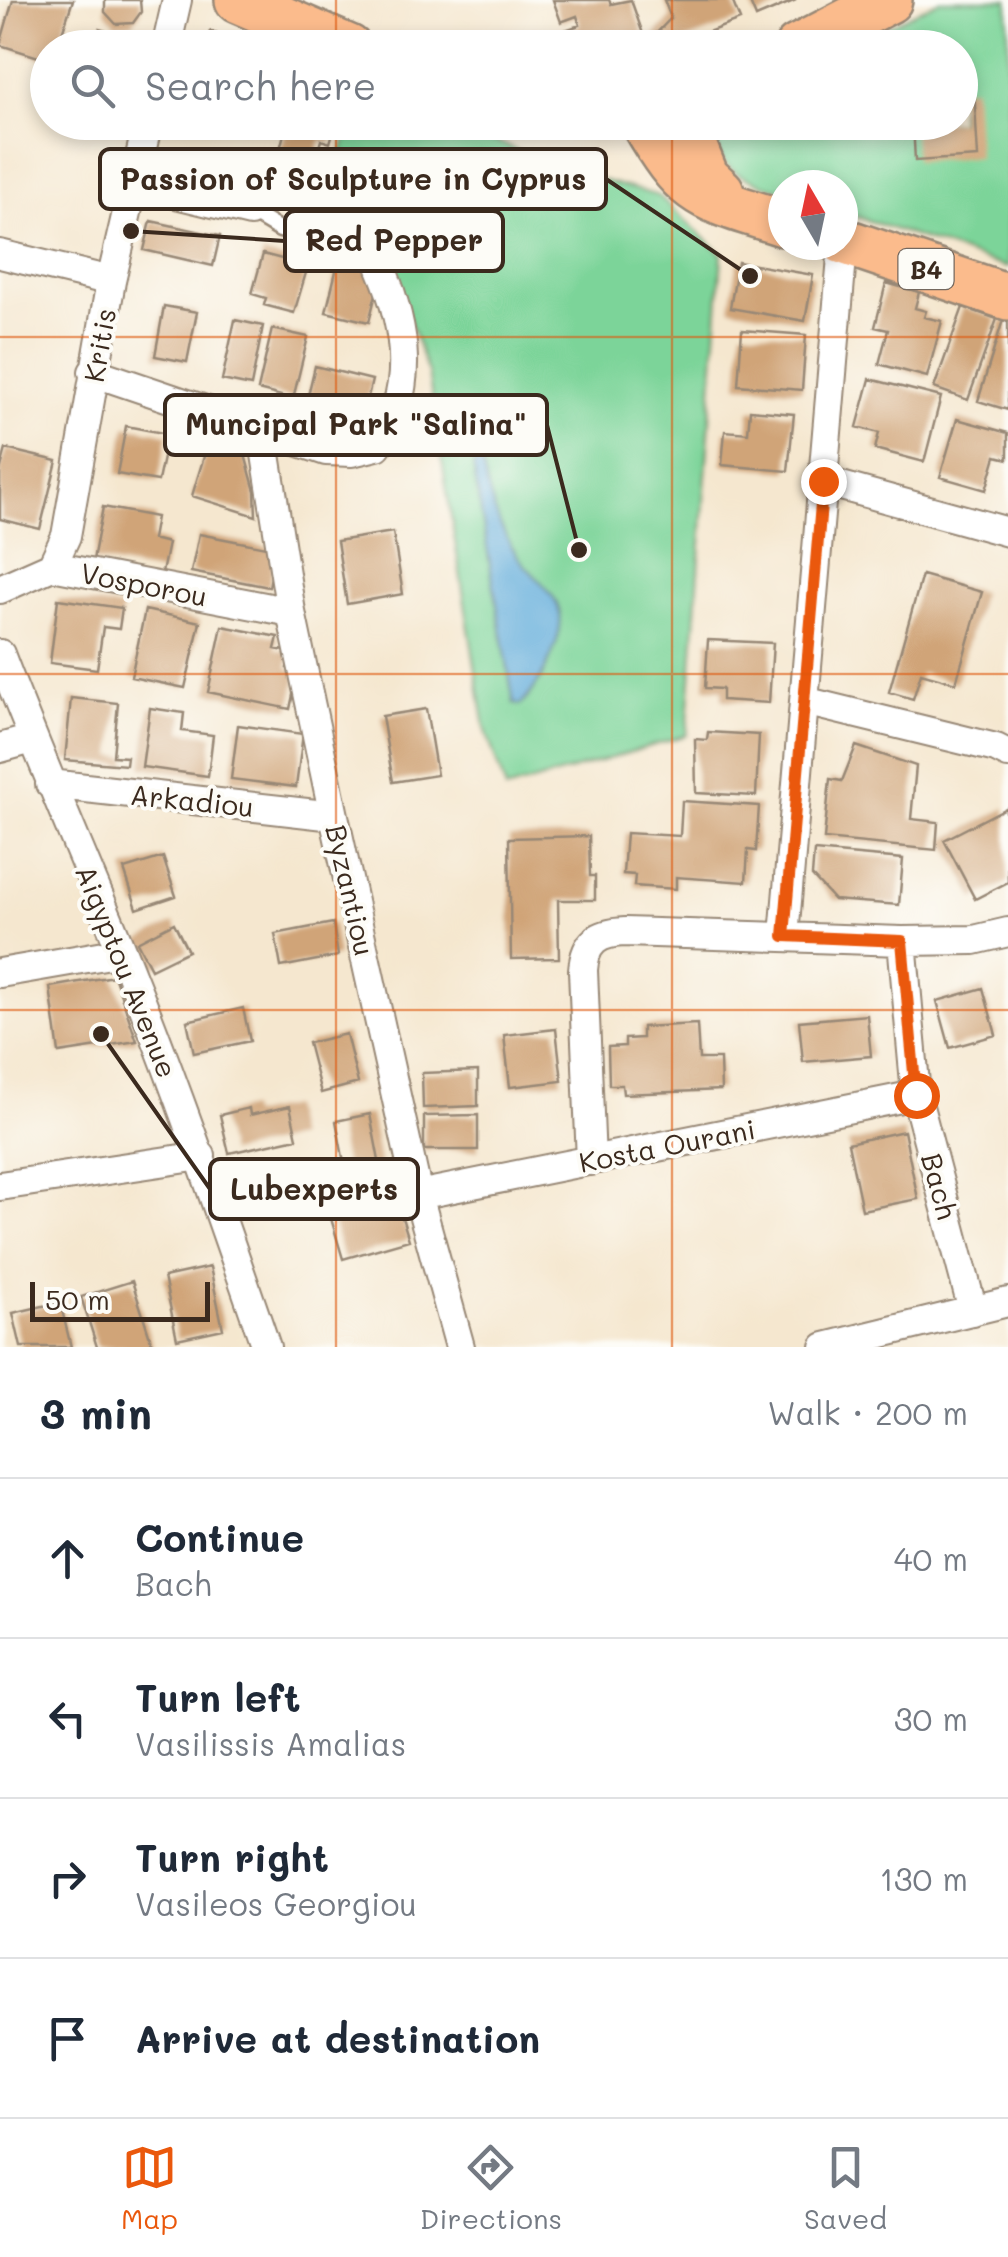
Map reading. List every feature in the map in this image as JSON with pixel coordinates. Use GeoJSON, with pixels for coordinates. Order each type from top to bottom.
{"type":"FeatureCollection","features":[{"type":"Feature","properties":{"kind":"main road"},"geometry":{"type":"LineString","coordinates":[[238,0],[307,30]]}},
{"type":"Feature","properties":{"kind":"main road"},"geometry":{"type":"LineString","coordinates":[[829,30],[875,4]]}},
{"type":"Feature","properties":{"kind":"main road"},"geometry":{"type":"LineString","coordinates":[[653,140],[666,162],[692,190],[710,201],[768,219]]}},
{"type":"Feature","properties":{"kind":"main road"},"geometry":{"type":"LineString","coordinates":[[691,140],[706,177],[729,198],[768,218]]}},
{"type":"Feature","properties":{"kind":"main road","name":"B4"},"geometry":{"type":"LineString","coordinates":[[858,248],[1008,297]]}},
{"type":"Feature","properties":{"kind":"street"},"geometry":{"type":"LineString","coordinates":[[170,30],[177,0]]}},
{"type":"Feature","properties":{"kind":"street","name":"Kritis"},"geometry":{"type":"LineString","coordinates":[[52,566],[66,536],[110,281],[144,140]]}},
{"type":"Feature","properties":{"kind":"street"},"geometry":{"type":"LineString","coordinates":[[134,184],[250,212]]}},
{"type":"Feature","properties":{"kind":"street"},"geometry":{"type":"LineString","coordinates":[[0,254],[110,281]]}},
{"type":"Feature","properties":{"kind":"street"},"geometry":{"type":"LineString","coordinates":[[784,936],[842,260]]}},
{"type":"Feature","properties":{"kind":"street"},"geometry":{"type":"LineString","coordinates":[[93,372],[326,451],[352,452],[376,446],[392,424],[405,355],[402,324],[381,268]]}},
{"type":"Feature","properties":{"kind":"street","name":"Byzantiou"},"geometry":{"type":"LineString","coordinates":[[262,430],[291,612],[334,816],[418,1196],[460,1347]]}},
{"type":"Feature","properties":{"kind":"street"},"geometry":{"type":"LineString","coordinates":[[823,481],[1008,532]]}},
{"type":"Feature","properties":{"kind":"street","name":"Vosporou"},"geometry":{"type":"LineString","coordinates":[[0,589],[52,566],[291,612]]}},
{"type":"Feature","properties":{"kind":"street","name":"Aigyptou Avenue"},"geometry":{"type":"LineString","coordinates":[[0,654],[122,952],[200,1156],[263,1346]]}},
{"type":"Feature","properties":{"kind":"street"},"geometry":{"type":"LineString","coordinates":[[804,701],[1008,754]]}},
{"type":"Feature","properties":{"kind":"street"},"geometry":{"type":"LineString","coordinates":[[0,748],[32,739]]}},
{"type":"Feature","properties":{"kind":"street","name":"Arkadiou"},"geometry":{"type":"LineString","coordinates":[[50,784],[334,816]]}},
{"type":"Feature","properties":{"kind":"street"},"geometry":{"type":"LineString","coordinates":[[591,1161],[583,970],[584,954],[592,940],[607,933],[625,932],[902,941],[974,940],[1008,932]]}},
{"type":"Feature","properties":{"kind":"street","name":"Bach"},"geometry":{"type":"LineString","coordinates":[[902,941],[916,1095],[973,1311]]}},
{"type":"Feature","properties":{"kind":"street"},"geometry":{"type":"LineString","coordinates":[[0,973],[122,952]]}},
{"type":"Feature","properties":{"kind":"street","name":"Kosta Ourani"},"geometry":{"type":"LineString","coordinates":[[418,1196],[916,1095]]}},
{"type":"Feature","properties":{"kind":"street"},"geometry":{"type":"LineString","coordinates":[[0,1186],[200,1156]]}},
{"type":"Feature","properties":{"kind":"street"},"geometry":{"type":"LineString","coordinates":[[826,1347],[1008,1302]]}},
{"type":"Feature","properties":{"kind":"lane"},"geometry":{"type":"LineString","coordinates":[[250,212],[280,230],[365,252],[381,268]]}},
{"type":"Feature","properties":{"kind":"green space"},"geometry":{"type":"Polygon","coordinates":[[[940,0],[1008,0],[1008,268],[858,217],[858,170],[768,170],[768,186],[733,170],[718,152],[716,140],[978,140],[978,30],[880,30],[940,0]]]}},
{"type":"Feature","properties":{"kind":"green space"},"geometry":{"type":"Polygon","coordinates":[[[345,140],[493,140],[555,167],[659,196],[722,254],[687,735],[506,790],[485,728],[428,373],[372,216],[339,163],[345,140]]]}},
{"type":"Feature","properties":{"kind":"water"},"geometry":{"type":"Polygon","coordinates":[[[478,461],[505,536],[554,598],[560,614],[558,636],[548,663],[520,705],[514,704],[473,466],[478,461]]]}},
{"type":"Feature","properties":{"kind":"building"},"geometry":{"type":"Polygon","coordinates":[[[13,0],[73,0],[63,30],[30,30],[30,54],[0,45],[13,0]]]}},
{"type":"Feature","properties":{"kind":"building"},"geometry":{"type":"Polygon","coordinates":[[[105,0],[140,0],[141,12],[133,23],[116,24],[105,12],[105,0]]]}},
{"type":"Feature","properties":{"kind":"building"},"geometry":{"type":"Polygon","coordinates":[[[553,0],[609,0],[611,4],[631,0],[642,30],[565,30],[580,25],[577,16],[561,22],[553,0]]]}},
{"type":"Feature","properties":{"kind":"building"},"geometry":{"type":"Polygon","coordinates":[[[664,0],[732,0],[740,20],[714,30],[660,30],[671,18],[664,0]]]}},
{"type":"Feature","properties":{"kind":"building"},"geometry":{"type":"Polygon","coordinates":[[[749,0],[796,0],[756,17],[749,0]]]}},
{"type":"Feature","properties":{"kind":"building"},"geometry":{"type":"Polygon","coordinates":[[[282,140],[321,140],[312,171],[277,161],[282,140]]]}},
{"type":"Feature","properties":{"kind":"building"},"geometry":{"type":"Polygon","coordinates":[[[914,140],[977,140],[978,157],[915,161],[914,140]]]}},
{"type":"Feature","properties":{"kind":"building"},"geometry":{"type":"Polygon","coordinates":[[[151,221],[220,236],[213,266],[144,250],[151,221]]]}},
{"type":"Feature","properties":{"kind":"building"},"geometry":{"type":"Polygon","coordinates":[[[263,254],[308,266],[294,313],[264,305],[266,298],[252,294],[263,254]]]}},
{"type":"Feature","properties":{"kind":"building"},"geometry":{"type":"Polygon","coordinates":[[[738,262],[813,275],[805,321],[730,308],[738,262]]]}},
{"type":"Feature","properties":{"kind":"building"},"geometry":{"type":"Polygon","coordinates":[[[338,263],[381,273],[369,322],[326,312],[338,263]]]}},
{"type":"Feature","properties":{"kind":"building"},"geometry":{"type":"Polygon","coordinates":[[[886,283],[919,292],[915,308],[926,311],[924,317],[942,321],[927,377],[879,364],[888,330],[875,327],[886,283]]]}},
{"type":"Feature","properties":{"kind":"building"},"geometry":{"type":"Polygon","coordinates":[[[164,306],[197,312],[187,362],[155,356],[164,306]]]}},
{"type":"Feature","properties":{"kind":"building"},"geometry":{"type":"Polygon","coordinates":[[[963,307],[997,319],[968,400],[934,388],[963,307]]]}},
{"type":"Feature","properties":{"kind":"building"},"geometry":{"type":"Polygon","coordinates":[[[235,320],[263,326],[251,386],[222,380],[235,320]]]}},
{"type":"Feature","properties":{"kind":"building"},"geometry":{"type":"Polygon","coordinates":[[[1003,320],[1008,322],[1008,410],[978,401],[1003,320]]]}},
{"type":"Feature","properties":{"kind":"building"},"geometry":{"type":"Polygon","coordinates":[[[272,329],[308,337],[293,399],[258,390],[272,329]]]}},
{"type":"Feature","properties":{"kind":"building"},"geometry":{"type":"Polygon","coordinates":[[[742,330],[806,335],[802,390],[738,385],[742,330]]]}},
{"type":"Feature","properties":{"kind":"building"},"geometry":{"type":"Polygon","coordinates":[[[315,366],[372,380],[362,422],[305,408],[315,366]]]}},
{"type":"Feature","properties":{"kind":"building"},"geometry":{"type":"Polygon","coordinates":[[[870,379],[941,397],[924,462],[875,449],[879,433],[857,427],[870,379]]]}},
{"type":"Feature","properties":{"kind":"building"},"geometry":{"type":"Polygon","coordinates":[[[750,410],[794,414],[788,471],[722,465],[725,431],[748,433],[750,410]]]}},
{"type":"Feature","properties":{"kind":"building"},"geometry":{"type":"Polygon","coordinates":[[[957,419],[1008,433],[1008,459],[996,456],[986,490],[940,477],[957,419]]]}},
{"type":"Feature","properties":{"kind":"building"},"geometry":{"type":"Polygon","coordinates":[[[126,426],[168,434],[158,481],[117,474],[126,426]]]}},
{"type":"Feature","properties":{"kind":"building"},"geometry":{"type":"Polygon","coordinates":[[[209,440],[244,451],[255,491],[256,516],[192,496],[209,440]]]}},
{"type":"Feature","properties":{"kind":"building"},"geometry":{"type":"Polygon","coordinates":[[[6,449],[57,461],[40,529],[0,519],[0,471],[6,449]]]}},
{"type":"Feature","properties":{"kind":"building"},"geometry":{"type":"Polygon","coordinates":[[[103,507],[156,517],[152,539],[168,543],[162,573],[93,560],[103,507]]]}},
{"type":"Feature","properties":{"kind":"building"},"geometry":{"type":"Polygon","coordinates":[[[393,532],[403,594],[347,604],[337,541],[393,532]]]}},
{"type":"Feature","properties":{"kind":"building"},"geometry":{"type":"Polygon","coordinates":[[[199,534],[276,549],[269,587],[191,572],[199,534]]]}},
{"type":"Feature","properties":{"kind":"building"},"geometry":{"type":"Polygon","coordinates":[[[922,575],[982,592],[956,683],[921,673],[913,699],[889,692],[922,575]]]}},
{"type":"Feature","properties":{"kind":"building"},"geometry":{"type":"Polygon","coordinates":[[[58,599],[122,608],[119,629],[103,627],[97,669],[50,663],[58,599]]]}},
{"type":"Feature","properties":{"kind":"building"},"geometry":{"type":"Polygon","coordinates":[[[145,610],[200,622],[185,688],[131,677],[145,610]]]}},
{"type":"Feature","properties":{"kind":"building"},"geometry":{"type":"Polygon","coordinates":[[[222,626],[278,637],[275,649],[290,652],[287,668],[298,671],[290,709],[208,692],[222,626]]]}},
{"type":"Feature","properties":{"kind":"building"},"geometry":{"type":"Polygon","coordinates":[[[708,640],[773,643],[769,703],[722,700],[722,689],[705,688],[708,640]]]}},
{"type":"Feature","properties":{"kind":"building"},"geometry":{"type":"Polygon","coordinates":[[[71,698],[118,703],[113,756],[127,757],[126,765],[65,760],[71,698]]]}},
{"type":"Feature","properties":{"kind":"building"},"geometry":{"type":"Polygon","coordinates":[[[150,708],[184,713],[182,731],[213,735],[208,776],[142,767],[150,708]]]}},
{"type":"Feature","properties":{"kind":"building"},"geometry":{"type":"Polygon","coordinates":[[[426,709],[437,775],[393,782],[382,716],[426,709]]]}},
{"type":"Feature","properties":{"kind":"building"},"geometry":{"type":"Polygon","coordinates":[[[238,725],[303,734],[296,787],[231,779],[238,725]]]}},
{"type":"Feature","properties":{"kind":"building"},"geometry":{"type":"Polygon","coordinates":[[[708,732],[759,735],[756,796],[696,793],[695,739],[707,740],[708,732]]]}},
{"type":"Feature","properties":{"kind":"building"},"geometry":{"type":"Polygon","coordinates":[[[856,746],[916,766],[911,819],[938,822],[936,850],[824,839],[830,779],[842,781],[856,746]]]}},
{"type":"Feature","properties":{"kind":"building"},"geometry":{"type":"Polygon","coordinates":[[[682,801],[759,806],[756,851],[748,850],[746,882],[676,877],[676,889],[634,886],[635,875],[623,874],[626,833],[680,836],[682,801]]]}},
{"type":"Feature","properties":{"kind":"building"},"geometry":{"type":"Polygon","coordinates":[[[1006,808],[1008,882],[975,899],[944,840],[1006,808]]]}},
{"type":"Feature","properties":{"kind":"building"},"geometry":{"type":"Polygon","coordinates":[[[589,836],[595,900],[558,900],[559,958],[511,959],[509,838],[589,836]]]}},
{"type":"Feature","properties":{"kind":"building"},"geometry":{"type":"Polygon","coordinates":[[[814,851],[903,859],[899,905],[834,900],[812,876],[814,851]]]}},
{"type":"Feature","properties":{"kind":"building"},"geometry":{"type":"Polygon","coordinates":[[[163,857],[176,896],[137,909],[124,869],[163,857]]]}},
{"type":"Feature","properties":{"kind":"building"},"geometry":{"type":"Polygon","coordinates":[[[174,923],[188,951],[151,969],[137,942],[174,923]]]}},
{"type":"Feature","properties":{"kind":"building"},"geometry":{"type":"Polygon","coordinates":[[[333,923],[338,956],[281,967],[275,934],[333,923]]]}},
{"type":"Feature","properties":{"kind":"building"},"geometry":{"type":"Polygon","coordinates":[[[114,976],[137,1041],[59,1053],[50,987],[114,976]]]}},
{"type":"Feature","properties":{"kind":"building"},"geometry":{"type":"Polygon","coordinates":[[[983,988],[996,1035],[950,1048],[937,1001],[983,988]]]}},
{"type":"Feature","properties":{"kind":"building"},"geometry":{"type":"Polygon","coordinates":[[[243,1008],[250,1041],[194,1053],[187,1021],[243,1008]]]}},
{"type":"Feature","properties":{"kind":"building"},"geometry":{"type":"Polygon","coordinates":[[[867,1015],[871,1056],[803,1062],[799,1021],[867,1015]]]}},
{"type":"Feature","properties":{"kind":"building"},"geometry":{"type":"Polygon","coordinates":[[[697,1024],[699,1059],[720,1059],[721,1090],[623,1094],[622,1085],[609,1085],[608,1047],[625,1046],[625,1039],[642,1038],[642,1027],[697,1024]]]}},
{"type":"Feature","properties":{"kind":"building"},"geometry":{"type":"Polygon","coordinates":[[[556,1029],[562,1081],[510,1087],[504,1035],[556,1029]]]}},
{"type":"Feature","properties":{"kind":"building"},"geometry":{"type":"Polygon","coordinates":[[[346,1034],[358,1083],[321,1093],[308,1043],[346,1034]]]}},
{"type":"Feature","properties":{"kind":"building"},"geometry":{"type":"Polygon","coordinates":[[[478,1071],[478,1106],[423,1108],[422,1073],[478,1071]]]}},
{"type":"Feature","properties":{"kind":"building"},"geometry":{"type":"Polygon","coordinates":[[[290,1106],[297,1138],[229,1153],[220,1115],[249,1108],[250,1115],[290,1106]]]}},
{"type":"Feature","properties":{"kind":"building"},"geometry":{"type":"Polygon","coordinates":[[[370,1114],[380,1166],[346,1173],[336,1121],[370,1114]]]}},
{"type":"Feature","properties":{"kind":"building"},"geometry":{"type":"Polygon","coordinates":[[[478,1115],[478,1150],[424,1150],[424,1116],[478,1115]]]}},
{"type":"Feature","properties":{"kind":"building"},"geometry":{"type":"Polygon","coordinates":[[[904,1131],[918,1199],[862,1210],[848,1143],[904,1131]]]}},
{"type":"Feature","properties":{"kind":"building"},"geometry":{"type":"Polygon","coordinates":[[[395,1195],[409,1240],[343,1259],[330,1215],[395,1195]]]}},
{"type":"Feature","properties":{"kind":"building"},"geometry":{"type":"Polygon","coordinates":[[[210,1267],[223,1329],[177,1339],[164,1277],[210,1267]]]}},
{"type":"Feature","properties":{"kind":"building"},"geometry":{"type":"Polygon","coordinates":[[[132,1281],[153,1347],[97,1347],[81,1297],[132,1281]]]}},
{"type":"Feature","properties":{"kind":"building"},"geometry":{"type":"Polygon","coordinates":[[[60,1302],[71,1347],[21,1347],[13,1313],[60,1302]]]}},
{"type":"Feature","properties":{"kind":"place","name":"Red Pepper"},"geometry":{"type":"Point","coordinates":[131,231]}},
{"type":"Feature","properties":{"kind":"place","name":"Passion of Sculpture in Cyprus"},"geometry":{"type":"Point","coordinates":[750,276]}},
{"type":"Feature","properties":{"kind":"place","name":"Muncipal Park \"Salina\""},"geometry":{"type":"Point","coordinates":[579,550]}},
{"type":"Feature","properties":{"kind":"place","name":"Lubexperts"},"geometry":{"type":"Point","coordinates":[101,1034]}},
{"type":"Feature","properties":{"kind":"route"},"geometry":{"type":"LineString","coordinates":[[823,481],[784,936],[902,941],[916,1095]]}}]}
